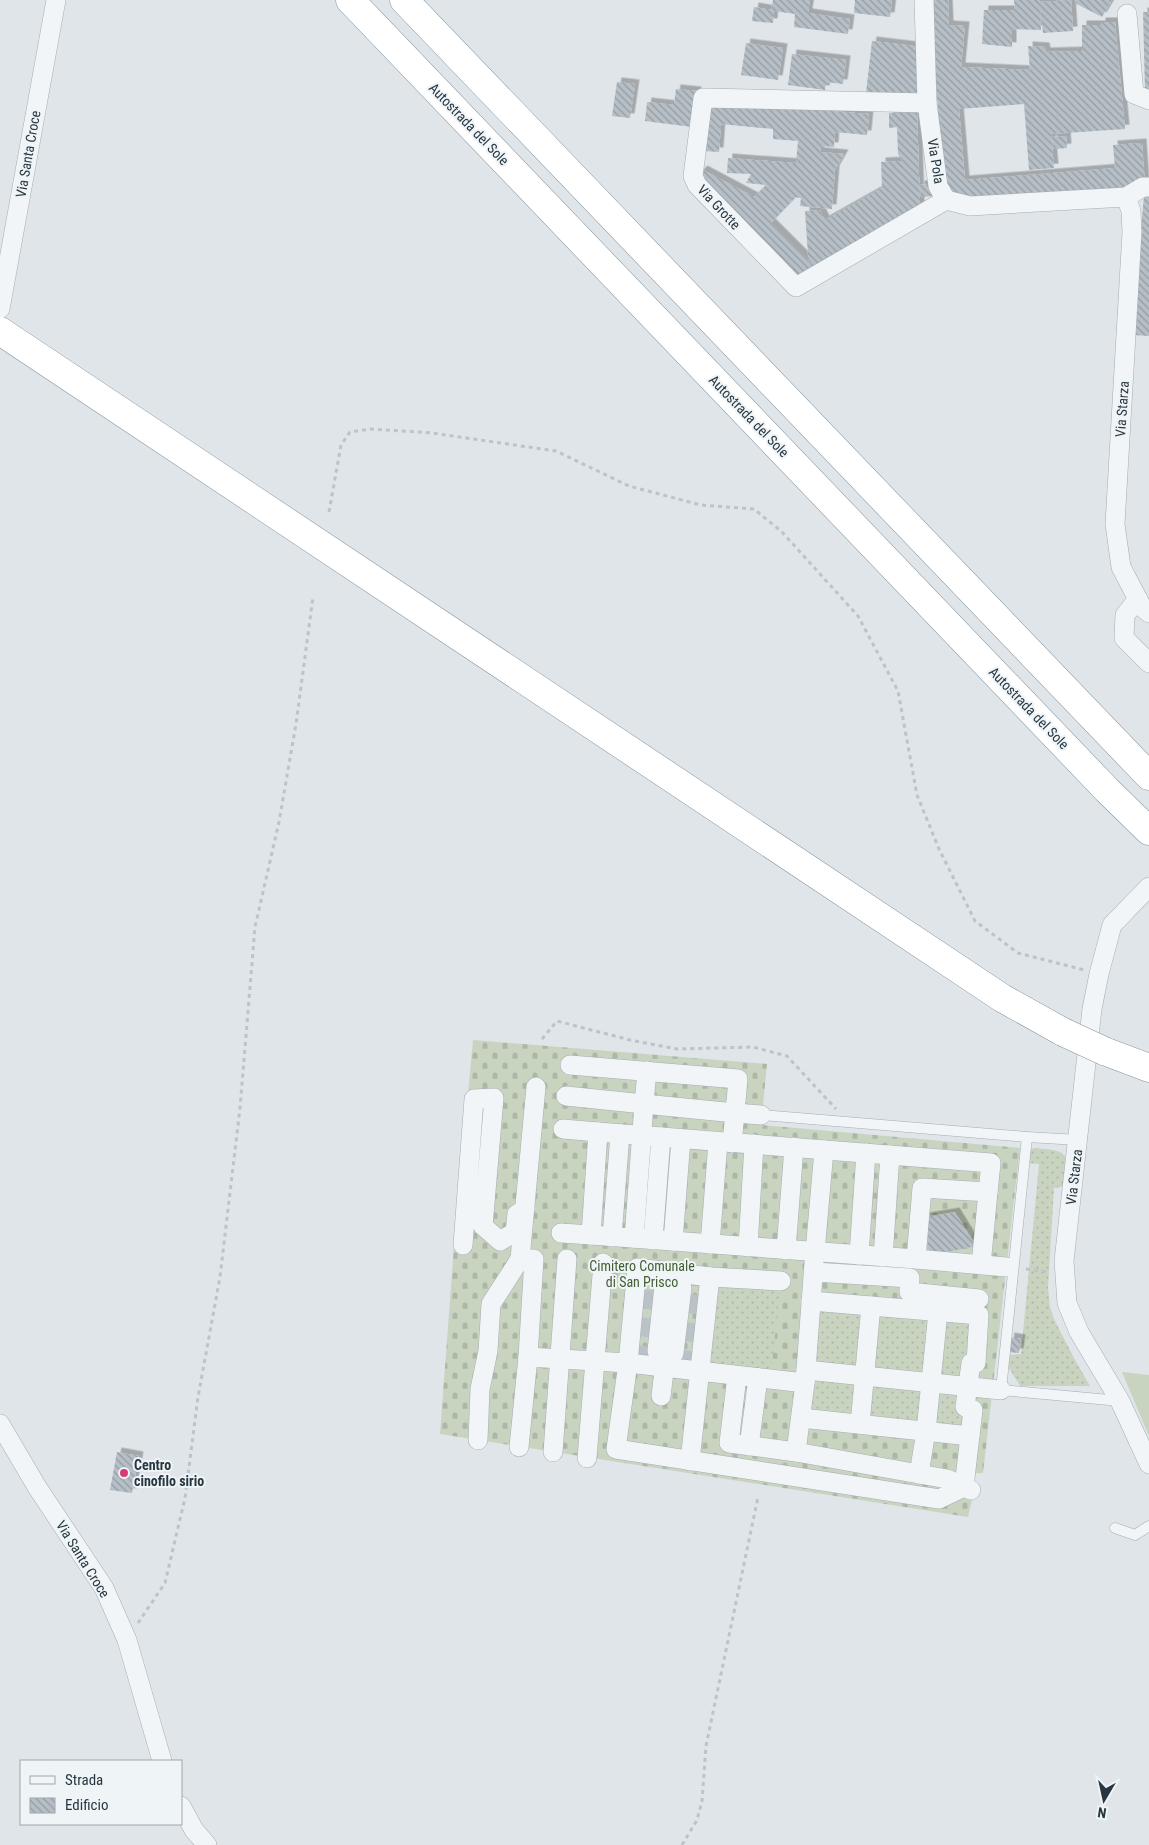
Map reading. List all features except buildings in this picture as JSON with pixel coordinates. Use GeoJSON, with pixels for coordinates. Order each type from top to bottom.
{"type":"FeatureCollection","features":[{"type":"Feature","properties":{"kind":"highway","name":"Autostrada del Sole"},"geometry":{"type":"LineString","coordinates":[[350,0],[1094,776],[1149,831]]}},
{"type":"Feature","properties":{"kind":"highway"},"geometry":{"type":"LineString","coordinates":[[404,0],[1149,776]]}},
{"type":"Feature","properties":{"kind":"highway"},"geometry":{"type":"LineString","coordinates":[[0,330],[1002,998],[1063,1032],[1149,1068]]}},
{"type":"Feature","properties":{"kind":"street","name":"Via Santa Croce"},"geometry":{"type":"LineString","coordinates":[[0,309],[56,0]]}},
{"type":"Feature","properties":{"kind":"street","name":"Via Pola"},"geometry":{"type":"LineString","coordinates":[[924,0],[927,103],[938,186],[946,200],[970,206],[1126,197]]}},
{"type":"Feature","properties":{"kind":"street"},"geometry":{"type":"LineString","coordinates":[[1127,14],[1134,94],[1149,100]]}},
{"type":"Feature","properties":{"kind":"street","name":"Via Grotte"},"geometry":{"type":"LineString","coordinates":[[927,103],[703,98],[693,176],[697,185],[796,287],[946,200]]}},
{"type":"Feature","properties":{"kind":"street"},"geometry":{"type":"LineString","coordinates":[[1126,197],[1143,187],[1149,187]]}},
{"type":"Feature","properties":{"kind":"street","name":"Via Starza"},"geometry":{"type":"LineString","coordinates":[[1126,197],[1130,211],[1132,232],[1115,524],[1121,567],[1144,606]]}},
{"type":"Feature","properties":{"kind":"street"},"geometry":{"type":"LineString","coordinates":[[1144,606],[1125,614],[1124,638],[1149,663]]}},
{"type":"Feature","properties":{"kind":"street","name":"Via Starza"},"geometry":{"type":"LineString","coordinates":[[1149,887],[1112,925],[1099,974],[1092,1009],[1079,1140],[1064,1261],[1068,1302],[1079,1332],[1120,1401],[1149,1464]]}},
{"type":"Feature","properties":{"kind":"street"},"geometry":{"type":"LineString","coordinates":[[570,1065],[738,1079],[735,1113],[725,1142],[710,1244]]}},
{"type":"Feature","properties":{"kind":"street"},"geometry":{"type":"LineString","coordinates":[[634,1238],[647,1071]]}},
{"type":"Feature","properties":{"kind":"street"},"geometry":{"type":"LineString","coordinates":[[478,1440],[480,1389],[488,1351],[491,1304],[500,1283],[520,1259],[536,1086]]}},
{"type":"Feature","properties":{"kind":"street"},"geometry":{"type":"LineString","coordinates":[[566,1096],[762,1115]]}},
{"type":"Feature","properties":{"kind":"street"},"geometry":{"type":"LineString","coordinates":[[464,1245],[474,1099],[494,1098],[483,1226],[500,1241],[515,1232],[517,1214],[524,1209]]}},
{"type":"Feature","properties":{"kind":"street"},"geometry":{"type":"LineString","coordinates":[[563,1129],[991,1163],[981,1265]]}},
{"type":"Feature","properties":{"kind":"street"},"geometry":{"type":"LineString","coordinates":[[591,1235],[598,1132]]}},
{"type":"Feature","properties":{"kind":"street"},"geometry":{"type":"LineString","coordinates":[[612,1237],[620,1134]]}},
{"type":"Feature","properties":{"kind":"street"},"geometry":{"type":"LineString","coordinates":[[653,1240],[661,1137]]}},
{"type":"Feature","properties":{"kind":"street"},"geometry":{"type":"LineString","coordinates":[[674,1241],[681,1138]]}},
{"type":"Feature","properties":{"kind":"street"},"geometry":{"type":"LineString","coordinates":[[748,1247],[754,1144]]}},
{"type":"Feature","properties":{"kind":"street"},"geometry":{"type":"LineString","coordinates":[[786,1250],[794,1147]]}},
{"type":"Feature","properties":{"kind":"street"},"geometry":{"type":"LineString","coordinates":[[796,1452],[806,1377],[824,1150]]}},
{"type":"Feature","properties":{"kind":"street"},"geometry":{"type":"LineString","coordinates":[[859,1255],[866,1153]]}},
{"type":"Feature","properties":{"kind":"street"},"geometry":{"type":"LineString","coordinates":[[883,1256],[890,1155]]}},
{"type":"Feature","properties":{"kind":"street"},"geometry":{"type":"LineString","coordinates":[[916,1259],[925,1158]]}},
{"type":"Feature","properties":{"kind":"street"},"geometry":{"type":"LineString","coordinates":[[922,1188],[988,1192]]}},
{"type":"Feature","properties":{"kind":"street"},"geometry":{"type":"LineString","coordinates":[[560,1233],[786,1250],[814,1262],[910,1278],[909,1292],[979,1298]]}},
{"type":"Feature","properties":{"kind":"street"},"geometry":{"type":"LineString","coordinates":[[814,1262],[859,1255],[1014,1268]]}},
{"type":"Feature","properties":{"kind":"street"},"geometry":{"type":"LineString","coordinates":[[519,1447],[528,1357],[534,1260],[520,1259]]}},
{"type":"Feature","properties":{"kind":"street"},"geometry":{"type":"LineString","coordinates":[[554,1452],[568,1259]]}},
{"type":"Feature","properties":{"kind":"street"},"geometry":{"type":"LineString","coordinates":[[587,1458],[603,1263]]}},
{"type":"Feature","properties":{"kind":"street"},"geometry":{"type":"LineString","coordinates":[[674,1280],[635,1263],[628,1363],[616,1449],[939,1500],[969,1489]]}},
{"type":"Feature","properties":{"kind":"street"},"geometry":{"type":"LineString","coordinates":[[690,1461],[710,1277]]}},
{"type":"Feature","properties":{"kind":"street"},"geometry":{"type":"LineString","coordinates":[[665,1359],[657,1351],[664,1286],[674,1280],[710,1277],[782,1281]]}},
{"type":"Feature","properties":{"kind":"street"},"geometry":{"type":"LineString","coordinates":[[811,1301],[979,1315],[976,1363],[971,1363],[965,1407],[973,1410],[970,1436],[969,1489]]}},
{"type":"Feature","properties":{"kind":"street"},"geometry":{"type":"LineString","coordinates":[[860,1424],[871,1306]]}},
{"type":"Feature","properties":{"kind":"street"},"geometry":{"type":"LineString","coordinates":[[919,1474],[926,1431],[938,1312]]}},
{"type":"Feature","properties":{"kind":"street"},"geometry":{"type":"LineString","coordinates":[[528,1357],[628,1363],[665,1359],[700,1371],[758,1378],[865,1376],[1001,1390]]}},
{"type":"Feature","properties":{"kind":"street"},"geometry":{"type":"LineString","coordinates":[[661,1396],[665,1359]]}},
{"type":"Feature","properties":{"kind":"street"},"geometry":{"type":"LineString","coordinates":[[737,1376],[729,1443],[796,1452],[947,1479],[969,1489]]}},
{"type":"Feature","properties":{"kind":"street"},"geometry":{"type":"LineString","coordinates":[[749,1446],[758,1378]]}},
{"type":"Feature","properties":{"kind":"street"},"geometry":{"type":"LineString","coordinates":[[801,1418],[970,1436]]}},
{"type":"Feature","properties":{"kind":"street","name":"Via Santa Croce"},"geometry":{"type":"LineString","coordinates":[[0,1424],[37,1487],[104,1588],[127,1640],[162,1760]]}},
{"type":"Feature","properties":{"kind":"street"},"geometry":{"type":"LineString","coordinates":[[182,1808],[194,1830],[207,1845]]}},
{"type":"Feature","properties":{"kind":"lane"},"geometry":{"type":"LineString","coordinates":[[762,1115],[1079,1140]]}},
{"type":"Feature","properties":{"kind":"lane"},"geometry":{"type":"LineString","coordinates":[[1027,1137],[1001,1390],[1120,1401]]}},
{"type":"Feature","properties":{"kind":"lane"},"geometry":{"type":"LineString","coordinates":[[1115,1528],[1135,1534],[1149,1526]]}},
{"type":"Feature","properties":{"kind":"path"},"geometry":{"type":"LineString","coordinates":[[329,512],[341,446],[350,432],[370,429],[432,433],[556,451],[629,486],[701,505],[754,510],[782,532],[858,616],[898,691],[917,795],[939,848],[975,921],[1018,952],[1099,974]]}},
{"type":"Feature","properties":{"kind":"path"},"geometry":{"type":"LineString","coordinates":[[127,1640],[165,1583],[185,1498],[198,1397],[220,1277],[240,1108],[255,927],[280,812],[296,724],[313,597]]}},
{"type":"Feature","properties":{"kind":"path"},"geometry":{"type":"LineString","coordinates":[[542,1039],[557,1021],[630,1040],[677,1049],[753,1047],[787,1056],[849,1122]]}},
{"type":"Feature","properties":{"kind":"path"},"geometry":{"type":"LineString","coordinates":[[1014,1268],[1050,1272]]}},
{"type":"Feature","properties":{"kind":"path"},"geometry":{"type":"LineString","coordinates":[[682,1845],[697,1820],[702,1801],[706,1746],[758,1497]]}},
{"type":"Feature","properties":{"kind":"green space","name":"Cimitero Comunale di San Prisco"},"geometry":{"type":"Polygon","coordinates":[[[473,1040],[767,1064],[761,1125],[1020,1148],[983,1473],[975,1473],[974,1491],[968,1517],[440,1434],[454,1246],[473,1040]]]}},
{"type":"Feature","properties":{"kind":"green space"},"geometry":{"type":"Polygon","coordinates":[[[1034,1148],[1060,1152],[1066,1159],[1067,1186],[1054,1188],[1048,1287],[1050,1307],[1054,1319],[1090,1386],[1020,1386],[1009,1368],[1009,1355],[1021,1354],[1039,1164],[1027,1163],[1028,1151],[1034,1148]]]}},
{"type":"Feature","properties":{"kind":"green space"},"geometry":{"type":"Polygon","coordinates":[[[710,1277],[781,1281],[770,1380],[700,1371],[710,1277]]]}},
{"type":"Feature","properties":{"kind":"green space"},"geometry":{"type":"Polygon","coordinates":[[[811,1301],[979,1315],[970,1436],[801,1418],[811,1301]]]}},
{"type":"Feature","properties":{"kind":"green space"},"geometry":{"type":"Polygon","coordinates":[[[1122,1372],[1149,1375],[1149,1436],[1122,1372]]]}},
{"type":"Feature","properties":{"kind":"tunnel"},"geometry":{"type":"LineString","coordinates":[[644,1365],[655,1270]]}},
{"type":"Feature","properties":{"kind":"tunnel"},"geometry":{"type":"LineString","coordinates":[[683,1369],[694,1275]]}},
{"type":"Feature","properties":{"kind":"place","name":"Centro cinofilo sirio"},"geometry":{"type":"Point","coordinates":[124,1473]}}]}
